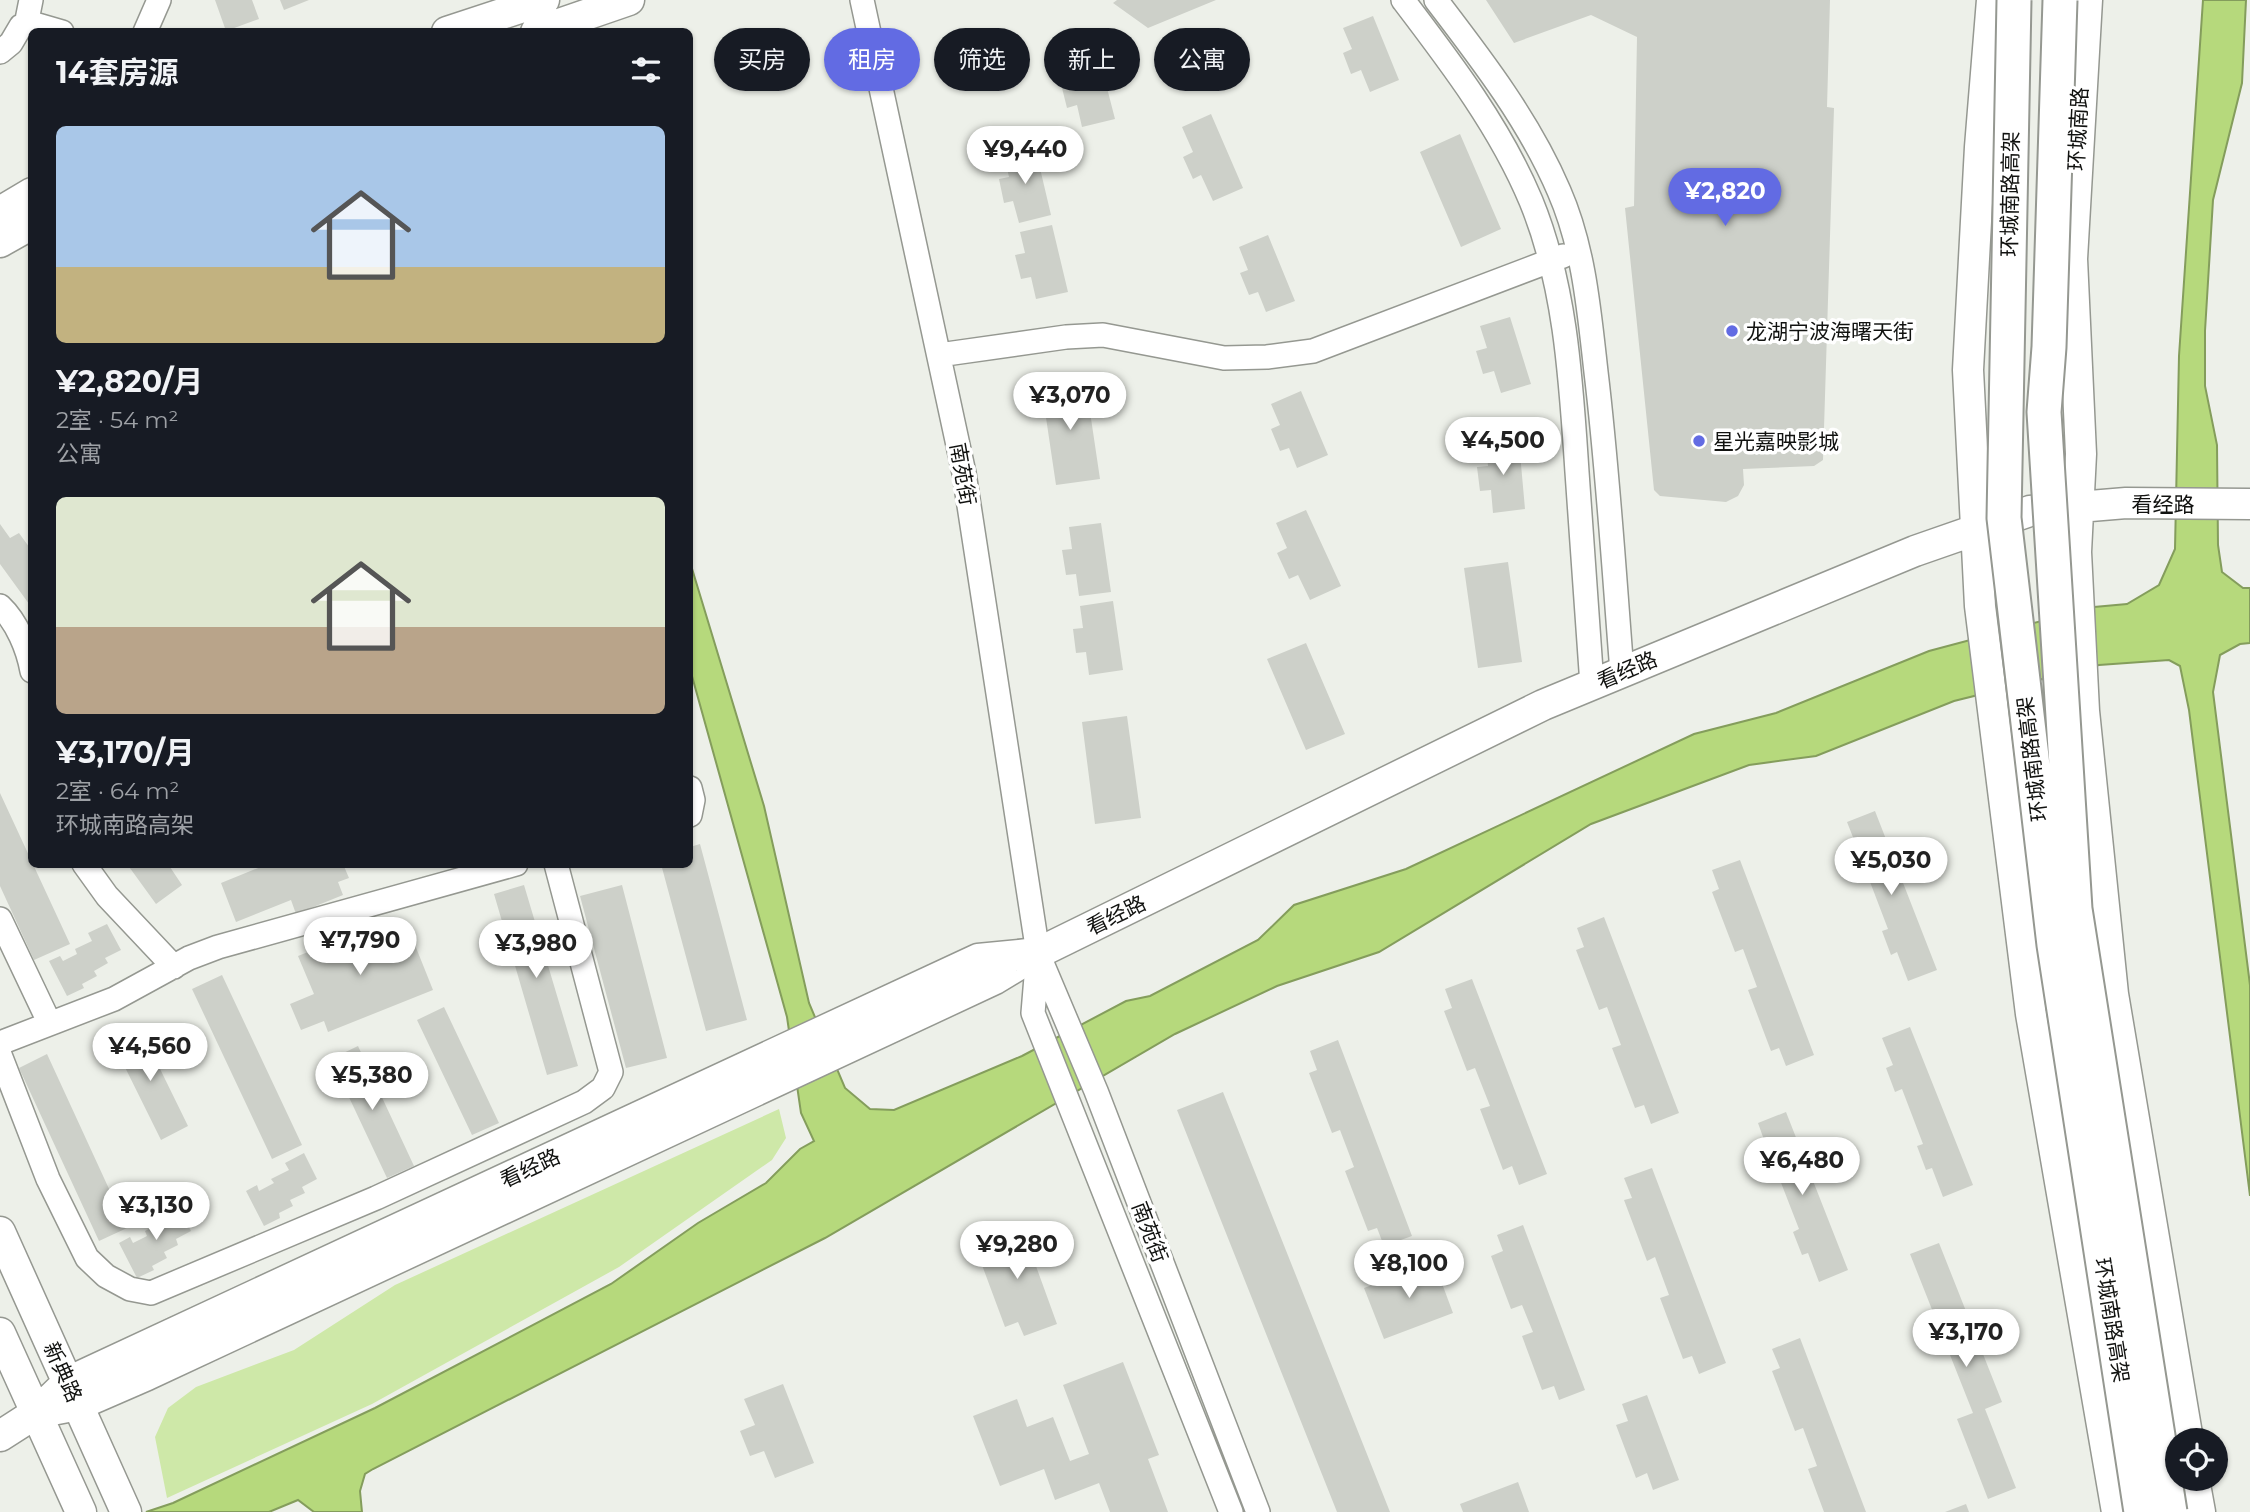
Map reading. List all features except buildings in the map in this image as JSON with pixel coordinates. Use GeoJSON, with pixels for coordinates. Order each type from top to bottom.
{"type":"FeatureCollection","features":[{"type":"Feature","properties":{"kind":"highway","name":"环城南路高架"},"geometry":{"type":"LineString","coordinates":[[2014,0],[2004,518],[2054,945],[2141,1512]]}},
{"type":"Feature","properties":{"kind":"highway","name":"环城南路高架"},"geometry":{"type":"LineString","coordinates":[[2060,0],[2049,347],[2043,412],[2074,895],[2170,1512]]}},
{"type":"Feature","properties":{"kind":"main road"},"geometry":{"type":"LineString","coordinates":[[456,28],[545,19],[629,0]]}},
{"type":"Feature","properties":{"kind":"main road"},"geometry":{"type":"LineString","coordinates":[[1992,0],[1980,147],[1968,370],[1980,606],[2031,1014],[2117,1512]]}},
{"type":"Feature","properties":{"kind":"main road","name":"环城南路"},"geometry":{"type":"LineString","coordinates":[[2087,0],[2072,259],[2081,454],[2076,552],[2084,711],[2113,993],[2186,1428]]}},
{"type":"Feature","properties":{"kind":"main road"},"geometry":{"type":"LineString","coordinates":[[0,212],[28,195]]}},
{"type":"Feature","properties":{"kind":"main road"},"geometry":{"type":"LineString","coordinates":[[0,242],[28,226]]}},
{"type":"Feature","properties":{"kind":"main road","name":"看经路"},"geometry":{"type":"LineString","coordinates":[[0,1436],[73,1394],[766,1072],[825,1045],[995,979],[1038,953],[1543,705],[1914,551],[2030,511],[2078,507],[2250,504]]}},
{"type":"Feature","properties":{"kind":"main road","name":"新典路"},"geometry":{"type":"LineString","coordinates":[[0,1232],[122,1503]]}},
{"type":"Feature","properties":{"kind":"main road","name":"新典路"},"geometry":{"type":"LineString","coordinates":[[0,1333],[80,1510]]}},
{"type":"Feature","properties":{"kind":"main road"},"geometry":{"type":"LineString","coordinates":[[2196,1491],[2200,1512]]}},
{"type":"Feature","properties":{"kind":"street"},"geometry":{"type":"LineString","coordinates":[[26,24],[31,0]]}},
{"type":"Feature","properties":{"kind":"street"},"geometry":{"type":"LineString","coordinates":[[147,28],[159,0]]}},
{"type":"Feature","properties":{"kind":"street","name":"南苑街"},"geometry":{"type":"LineString","coordinates":[[862,0],[964,473],[1038,953],[1033,1013],[1231,1512]]}},
{"type":"Feature","properties":{"kind":"street"},"geometry":{"type":"LineString","coordinates":[[1403,0],[1454,67],[1505,146],[1531,202],[1550,260],[1572,388],[1592,685]]}},
{"type":"Feature","properties":{"kind":"street"},"geometry":{"type":"LineString","coordinates":[[1436,0],[1476,52],[1534,138],[1560,192],[1579,250],[1601,415],[1622,672]]}},
{"type":"Feature","properties":{"kind":"street"},"geometry":{"type":"LineString","coordinates":[[0,52],[11,43],[21,26],[26,24],[44,28]]}},
{"type":"Feature","properties":{"kind":"street"},"geometry":{"type":"LineString","coordinates":[[939,355],[1066,337],[1103,335],[1224,358],[1267,357],[1313,351],[1579,250]]}},
{"type":"Feature","properties":{"kind":"street"},"geometry":{"type":"LineString","coordinates":[[0,606],[8,613],[28,652]]}},
{"type":"Feature","properties":{"kind":"street"},"geometry":{"type":"LineString","coordinates":[[87,868],[107,896],[174,967]]}},
{"type":"Feature","properties":{"kind":"street"},"geometry":{"type":"LineString","coordinates":[[0,1043],[114,999],[218,947],[502,868]]}},
{"type":"Feature","properties":{"kind":"street"},"geometry":{"type":"LineString","coordinates":[[0,1055],[48,1179],[87,1258],[106,1276],[130,1289],[150,1293],[376,1198],[584,1102],[603,1088],[611,1072],[557,868]]}},
{"type":"Feature","properties":{"kind":"street"},"geometry":{"type":"LineString","coordinates":[[0,919],[49,1022]]}},
{"type":"Feature","properties":{"kind":"street","name":"南苑街"},"geometry":{"type":"LineString","coordinates":[[1038,953],[1096,1091],[1258,1512]]}},
{"type":"Feature","properties":{"kind":"shaded area"},"geometry":{"type":"Polygon","coordinates":[[[2203,0],[2246,0],[2242,83],[2213,200],[2205,331],[2205,386],[2217,445],[2218,545],[2222,572],[2243,588],[2250,588],[2250,643],[2240,644],[2220,655],[2213,692],[2250,985],[2250,1196],[2189,710],[2180,666],[2169,660],[2099,665],[1954,701],[1816,756],[1749,765],[1591,824],[1379,952],[1277,986],[1175,1034],[825,1238],[373,1469],[365,1474],[360,1491],[362,1512],[314,1512],[298,1500],[269,1512],[146,1512],[173,1503],[375,1408],[611,1284],[698,1223],[766,1183],[800,1149],[814,1141],[801,1113],[787,1017],[693,680],[693,572],[764,806],[809,1003],[845,1088],[870,1109],[894,1110],[1022,1056],[1126,1001],[1150,996],[1258,940],[1294,905],[1406,869],[1694,734],[1776,713],[1929,651],[2094,607],[2127,604],[2159,585],[2175,549],[2179,356],[2203,0]]]}},
{"type":"Feature","properties":{"kind":"shaded area"},"geometry":{"type":"Polygon","coordinates":[[[779,1109],[786,1138],[772,1160],[619,1267],[372,1404],[167,1498],[155,1437],[168,1408],[196,1387],[294,1350],[395,1285],[779,1109]]]}},
{"type":"Feature","properties":{"kind":"place","name":"龙湖宁波海曙天街"},"geometry":{"type":"Point","coordinates":[1732,331]}},
{"type":"Feature","properties":{"kind":"place","name":"星光嘉映影城"},"geometry":{"type":"Point","coordinates":[1699,441]}}]}
